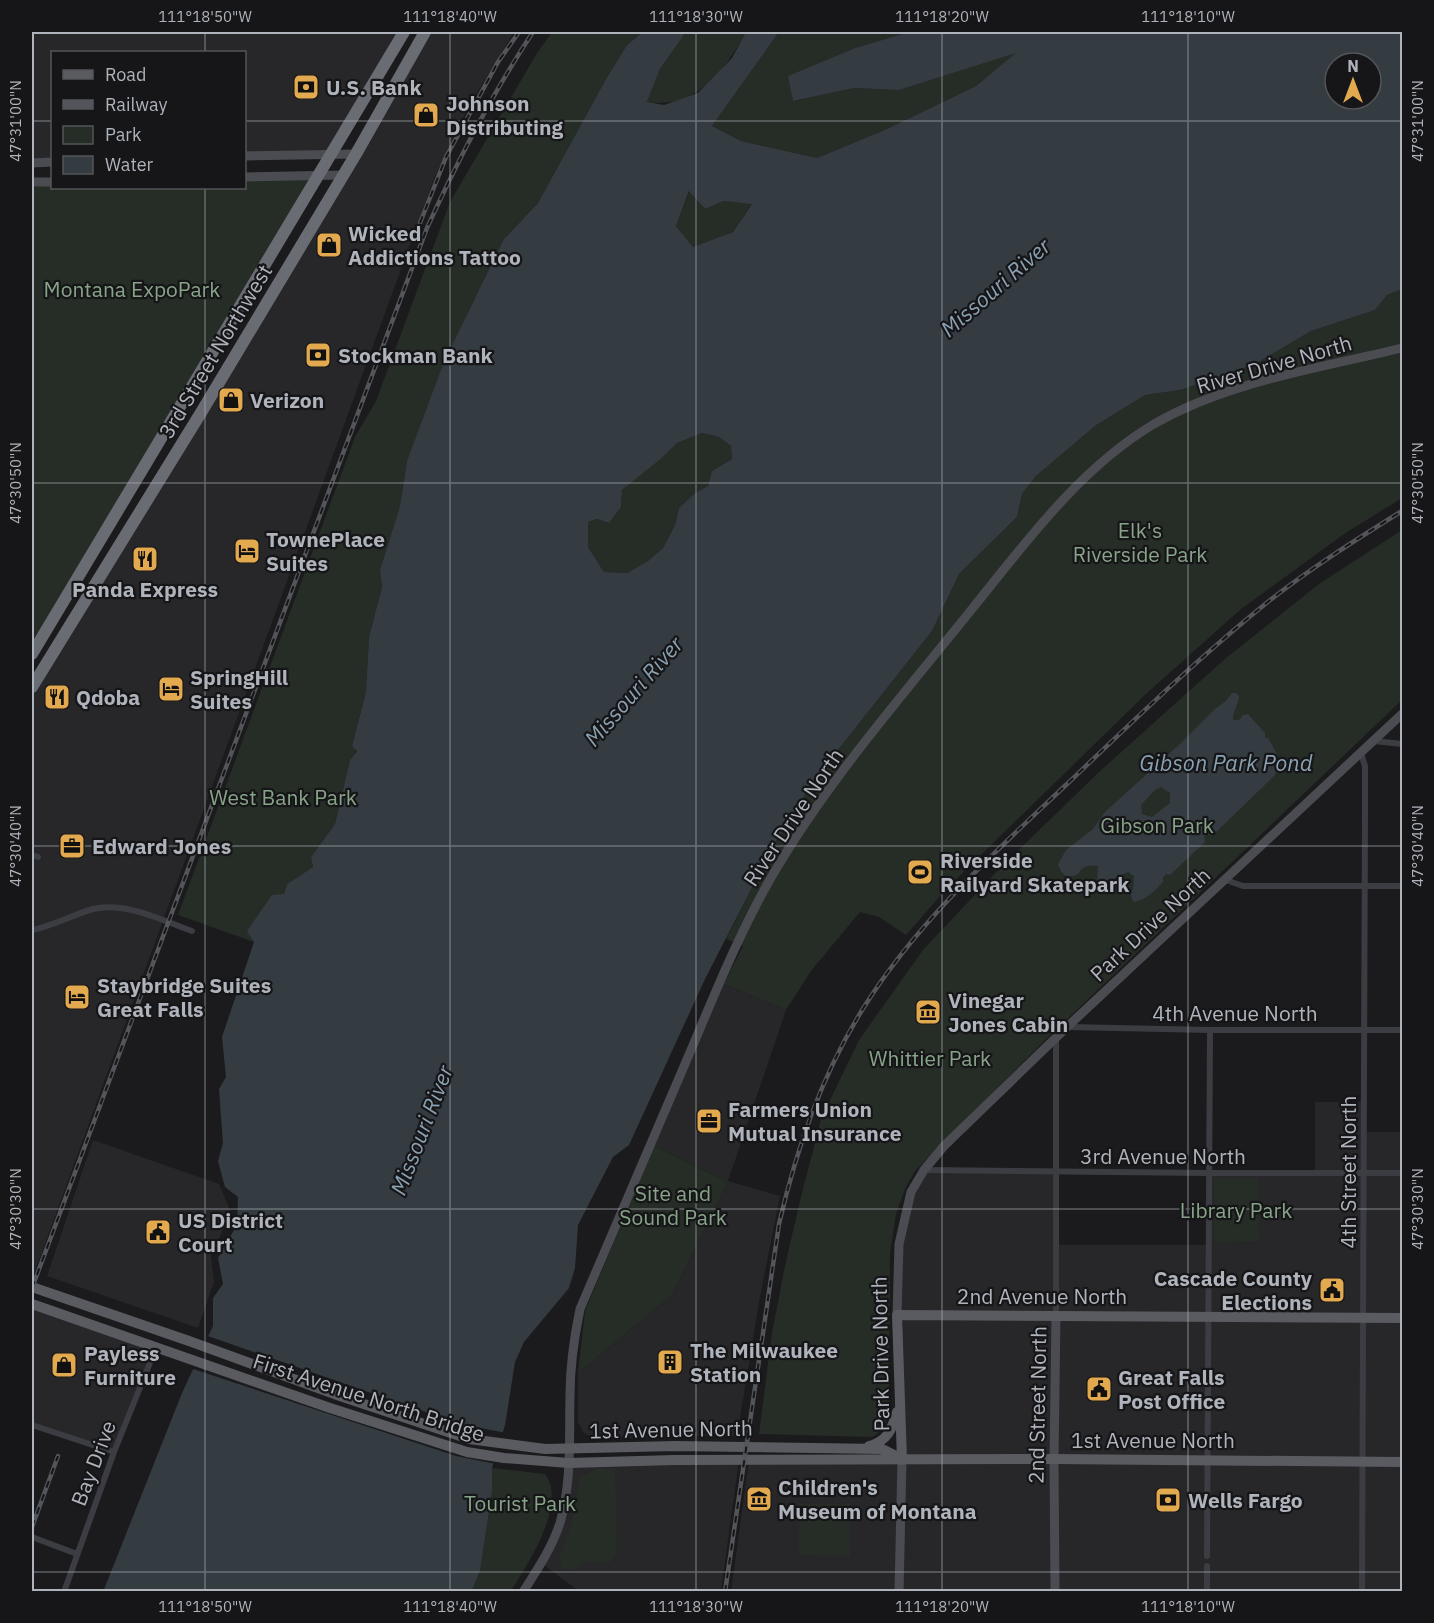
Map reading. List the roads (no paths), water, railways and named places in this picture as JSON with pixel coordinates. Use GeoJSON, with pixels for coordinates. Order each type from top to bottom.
{"type":"FeatureCollection","features":[{"type":"Feature","properties":{"kind":"highway","name":"3rd Street Northwest"},"geometry":{"type":"LineString","coordinates":[[32,654],[404,32]]}},
{"type":"Feature","properties":{"kind":"highway","name":"3rd Street Northwest"},"geometry":{"type":"LineString","coordinates":[[32,687],[149,498],[356,154],[425,32]]}},
{"type":"Feature","properties":{"kind":"main road"},"geometry":{"type":"LineString","coordinates":[[246,156],[356,154]]}},
{"type":"Feature","properties":{"kind":"main road"},"geometry":{"type":"LineString","coordinates":[[32,163],[51,162]]}},
{"type":"Feature","properties":{"kind":"main road"},"geometry":{"type":"LineString","coordinates":[[246,177],[344,174]]}},
{"type":"Feature","properties":{"kind":"main road"},"geometry":{"type":"LineString","coordinates":[[32,182],[51,182]]}},
{"type":"Feature","properties":{"kind":"main road","name":"River Drive North"},"geometry":{"type":"LineString","coordinates":[[523,1592],[541,1563],[559,1524],[565,1500],[570,1450],[572,1361],[580,1309],[711,1004],[760,898],[803,828],[854,757],[1032,536],[1072,491],[1117,449],[1154,425],[1209,399],[1276,378],[1402,348]]}},
{"type":"Feature","properties":{"kind":"main road","name":"Park Drive North"},"geometry":{"type":"LineString","coordinates":[[899,1592],[903,1460],[897,1315],[899,1244],[911,1192],[924,1170],[944,1146],[1067,1027],[1402,714]]}},
{"type":"Feature","properties":{"kind":"main road","name":"First Avenue North Bridge"},"geometry":{"type":"LineString","coordinates":[[32,1287],[469,1439],[545,1449]]}},
{"type":"Feature","properties":{"kind":"main road","name":"First Avenue North Bridge"},"geometry":{"type":"LineString","coordinates":[[32,1304],[467,1452],[545,1462]]}},
{"type":"Feature","properties":{"kind":"main road","name":"2nd Avenue North"},"geometry":{"type":"LineString","coordinates":[[897,1315],[1208,1315],[1402,1318]]}},
{"type":"Feature","properties":{"kind":"main road","name":"2nd Street North"},"geometry":{"type":"LineString","coordinates":[[1055,1592],[1056,1316]]}},
{"type":"Feature","properties":{"kind":"main road"},"geometry":{"type":"LineString","coordinates":[[860,1448],[881,1442],[892,1430],[900,1401]]}},
{"type":"Feature","properties":{"kind":"main road","name":"1st Avenue North"},"geometry":{"type":"LineString","coordinates":[[545,1449],[676,1446],[860,1448],[882,1449],[903,1460]]}},
{"type":"Feature","properties":{"kind":"main road","name":"1st Avenue North"},"geometry":{"type":"LineString","coordinates":[[545,1462],[1054,1459],[1402,1462]]}},
{"type":"Feature","properties":{"kind":"street"},"geometry":{"type":"LineString","coordinates":[[1374,741],[1402,744]]}},
{"type":"Feature","properties":{"kind":"street","name":"4th Street North"},"geometry":{"type":"LineString","coordinates":[[1361,753],[1365,766],[1362,1592]]}},
{"type":"Feature","properties":{"kind":"street"},"geometry":{"type":"LineString","coordinates":[[1226,880],[1243,886],[1402,886]]}},
{"type":"Feature","properties":{"kind":"street"},"geometry":{"type":"LineString","coordinates":[[32,930],[45,928],[93,909],[106,907],[132,911],[192,931]]}},
{"type":"Feature","properties":{"kind":"street","name":"4th Avenue North"},"geometry":{"type":"LineString","coordinates":[[1067,1027],[1402,1030]]}},
{"type":"Feature","properties":{"kind":"street"},"geometry":{"type":"LineString","coordinates":[[1207,1556],[1210,1030]]}},
{"type":"Feature","properties":{"kind":"street","name":"2nd Street North"},"geometry":{"type":"LineString","coordinates":[[1056,1039],[1056,1316]]}},
{"type":"Feature","properties":{"kind":"street","name":"3rd Avenue North"},"geometry":{"type":"LineString","coordinates":[[924,1170],[1402,1173]]}},
{"type":"Feature","properties":{"kind":"street","name":"Bay Drive"},"geometry":{"type":"LineString","coordinates":[[64,1592],[114,1452],[156,1348]]}},
{"type":"Feature","properties":{"kind":"street"},"geometry":{"type":"LineString","coordinates":[[32,1425],[114,1452]]}},
{"type":"Feature","properties":{"kind":"street"},"geometry":{"type":"LineString","coordinates":[[32,1537],[77,1554]]}},
{"type":"Feature","properties":{"kind":"street"},"geometry":{"type":"LineString","coordinates":[[1207,1566],[1207,1592]]}},
{"type":"Feature","properties":{"kind":"water","name":"Missouri River"},"geometry":{"type":"Polygon","coordinates":[[[643,32],[686,32],[660,69],[647,102],[664,105],[698,93],[732,58],[746,32],[779,32],[712,126],[741,141],[817,158],[887,129],[976,86],[1016,53],[899,90],[854,88],[793,101],[788,76],[855,48],[909,32],[1402,32],[1402,289],[1387,295],[1375,310],[1311,331],[1255,364],[1180,390],[1145,395],[1095,426],[1036,476],[1022,494],[1017,517],[959,574],[932,631],[815,779],[776,841],[705,979],[629,1145],[613,1157],[578,1225],[575,1268],[569,1288],[524,1342],[515,1362],[505,1425],[492,1468],[492,1492],[480,1571],[472,1591],[103,1592],[182,1393],[213,1326],[213,1298],[223,1284],[218,1258],[237,1225],[238,1197],[225,1187],[218,1161],[223,1143],[219,1089],[226,1077],[222,1037],[254,942],[247,931],[272,895],[284,894],[287,884],[313,867],[311,857],[335,824],[350,760],[357,751],[352,746],[366,692],[369,637],[382,587],[380,570],[400,506],[407,461],[444,362],[504,239],[538,203],[627,45],[643,32]],[[689,191],[676,226],[693,247],[733,232],[752,204],[724,201],[705,209],[689,191]],[[702,433],[677,443],[622,490],[621,507],[609,523],[597,519],[588,522],[588,547],[604,572],[627,573],[648,561],[663,548],[675,525],[679,508],[695,493],[708,486],[712,471],[732,459],[731,446],[719,437],[702,433]]]}},
{"type":"Feature","properties":{"kind":"water","name":"Gibson Park Pond"},"geometry":{"type":"Polygon","coordinates":[[[1232,693],[1236,693],[1239,699],[1233,720],[1239,720],[1243,715],[1248,714],[1265,733],[1265,738],[1268,738],[1279,761],[1274,776],[1212,836],[1207,834],[1204,837],[1205,842],[1170,875],[1166,874],[1163,882],[1150,895],[1142,899],[1133,902],[1130,892],[1133,890],[1134,876],[1128,872],[1115,878],[1114,885],[1100,888],[1097,884],[1098,866],[1086,866],[1078,874],[1069,877],[1064,874],[1058,864],[1066,850],[1093,829],[1105,812],[1232,693]],[[1161,787],[1155,790],[1141,805],[1142,814],[1152,817],[1170,803],[1170,793],[1161,787]]]}},
{"type":"Feature","properties":{"kind":"railway"},"geometry":{"type":"LineString","coordinates":[[420,223],[446,157],[498,62],[519,32]]}},
{"type":"Feature","properties":{"kind":"railway"},"geometry":{"type":"LineString","coordinates":[[32,1288],[427,228],[476,128],[503,79],[533,32]]}},
{"type":"Feature","properties":{"kind":"railway"},"geometry":{"type":"LineString","coordinates":[[725,1592],[779,1224],[794,1167],[823,1085],[864,1007],[908,946],[958,889],[1166,690],[1285,589],[1334,554],[1402,511]]}},
{"type":"Feature","properties":{"kind":"railway"},"geometry":{"type":"LineString","coordinates":[[32,1527],[58,1456]]}},
{"type":"Feature","properties":{"kind":"place","name":"U.S. Bank"},"geometry":{"type":"Point","coordinates":[306,87]}},
{"type":"Feature","properties":{"kind":"place","name":"Johnson Distributing"},"geometry":{"type":"Point","coordinates":[426,115]}},
{"type":"Feature","properties":{"kind":"place","name":"Wicked Addictions Tattoo"},"geometry":{"type":"Point","coordinates":[329,245]}},
{"type":"Feature","properties":{"kind":"place","name":"Stockman Bank"},"geometry":{"type":"Point","coordinates":[318,355]}},
{"type":"Feature","properties":{"kind":"place","name":"Verizon"},"geometry":{"type":"Point","coordinates":[231,400]}},
{"type":"Feature","properties":{"kind":"place","name":"TownePlace Suites"},"geometry":{"type":"Point","coordinates":[247,551]}},
{"type":"Feature","properties":{"kind":"place","name":"Panda Express"},"geometry":{"type":"Point","coordinates":[145,559]}},
{"type":"Feature","properties":{"kind":"place","name":"SpringHill Suites"},"geometry":{"type":"Point","coordinates":[171,689]}},
{"type":"Feature","properties":{"kind":"place","name":"Qdoba"},"geometry":{"type":"Point","coordinates":[57,697]}},
{"type":"Feature","properties":{"kind":"place","name":"Edward Jones"},"geometry":{"type":"Point","coordinates":[72,846]}},
{"type":"Feature","properties":{"kind":"place","name":"Riverside Railyard Skatepark"},"geometry":{"type":"Point","coordinates":[920,872]}},
{"type":"Feature","properties":{"kind":"place","name":"Staybridge Suites Great Falls"},"geometry":{"type":"Point","coordinates":[77,997]}},
{"type":"Feature","properties":{"kind":"place","name":"Vinegar Jones Cabin"},"geometry":{"type":"Point","coordinates":[928,1012]}},
{"type":"Feature","properties":{"kind":"place","name":"Farmers Union Mutual Insurance"},"geometry":{"type":"Point","coordinates":[709,1121]}},
{"type":"Feature","properties":{"kind":"place","name":"US District Court"},"geometry":{"type":"Point","coordinates":[158,1232]}},
{"type":"Feature","properties":{"kind":"place","name":"Cascade County Elections"},"geometry":{"type":"Point","coordinates":[1332,1290]}},
{"type":"Feature","properties":{"kind":"place","name":"The Milwaukee Station"},"geometry":{"type":"Point","coordinates":[670,1362]}},
{"type":"Feature","properties":{"kind":"place","name":"Payless Furniture"},"geometry":{"type":"Point","coordinates":[64,1365]}},
{"type":"Feature","properties":{"kind":"place","name":"Great Falls Post Office"},"geometry":{"type":"Point","coordinates":[1099,1389]}},
{"type":"Feature","properties":{"kind":"place","name":"Children's Museum of Montana"},"geometry":{"type":"Point","coordinates":[759,1499]}},
{"type":"Feature","properties":{"kind":"place","name":"Wells Fargo"},"geometry":{"type":"Point","coordinates":[1168,1500]}},
{"type":"Feature","properties":{"kind":"park label","name":"Montana ExpoPark"},"geometry":{"type":"Point","coordinates":[132,289]}},
{"type":"Feature","properties":{"kind":"park label","name":"Elk's Riverside Park"},"geometry":{"type":"Point","coordinates":[1140,542]}},
{"type":"Feature","properties":{"kind":"park label","name":"West Bank Park"},"geometry":{"type":"Point","coordinates":[283,797]}},
{"type":"Feature","properties":{"kind":"park label","name":"Gibson Park"},"geometry":{"type":"Point","coordinates":[1157,825]}},
{"type":"Feature","properties":{"kind":"park label","name":"Whittier Park"},"geometry":{"type":"Point","coordinates":[930,1058]}},
{"type":"Feature","properties":{"kind":"park label","name":"Site and Sound Park"},"geometry":{"type":"Point","coordinates":[673,1205]}},
{"type":"Feature","properties":{"kind":"park label","name":"Library Park"},"geometry":{"type":"Point","coordinates":[1236,1210]}},
{"type":"Feature","properties":{"kind":"park label","name":"Tourist Park"},"geometry":{"type":"Point","coordinates":[520,1503]}}]}
